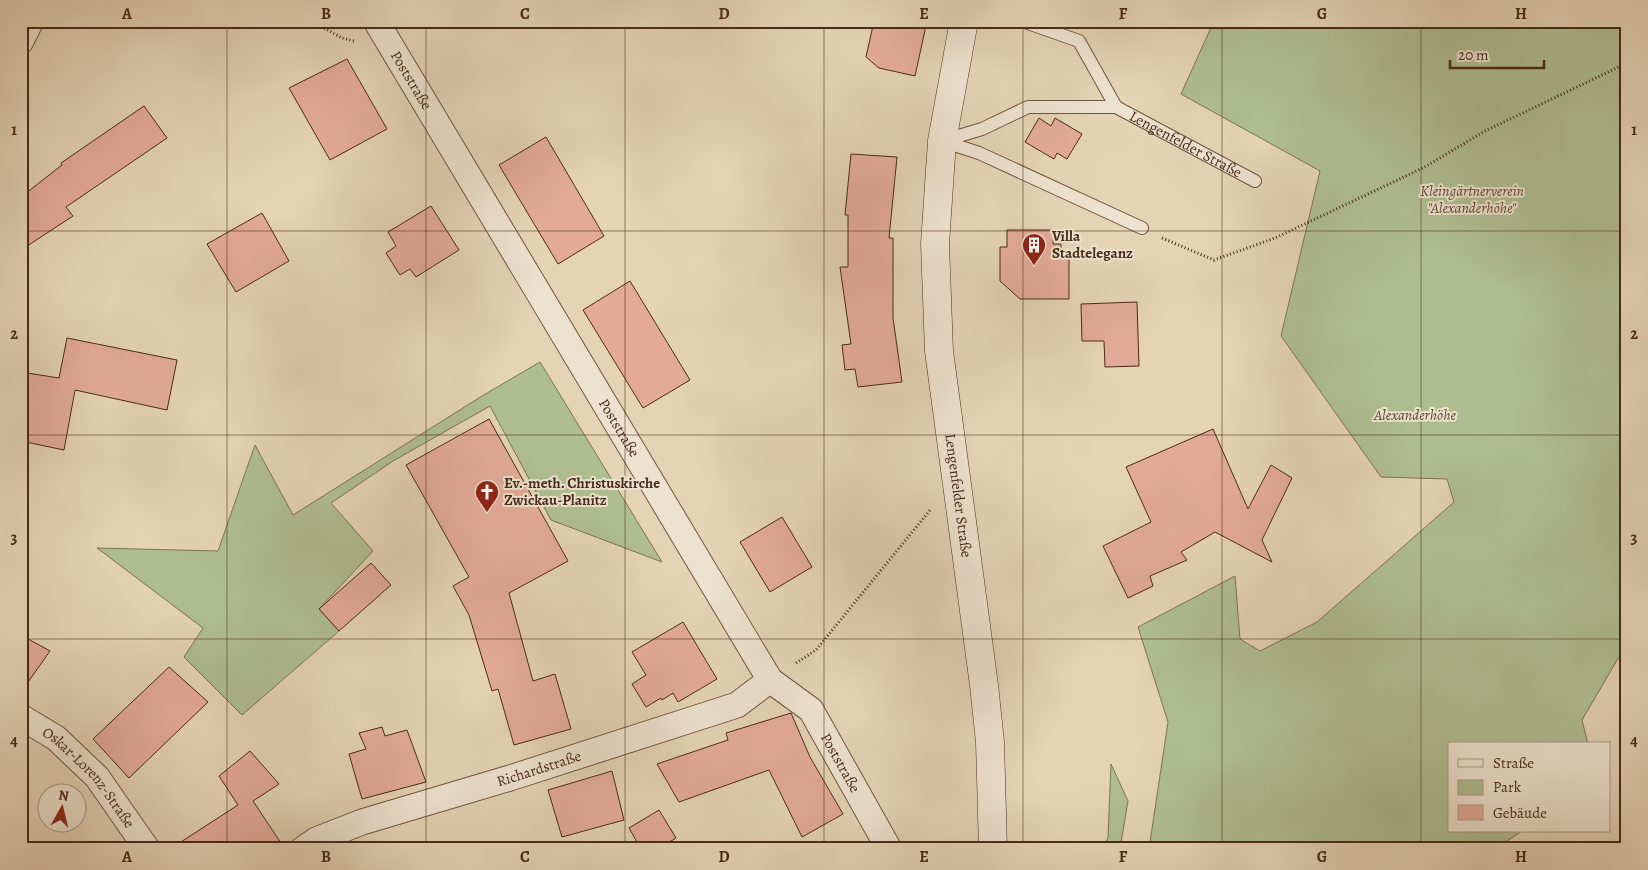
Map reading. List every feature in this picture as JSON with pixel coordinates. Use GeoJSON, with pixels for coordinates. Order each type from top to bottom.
{"type":"FeatureCollection","features":[{"type":"Feature","properties":{"kind":"main road","name":"Lengenfelder Straße"},"geometry":{"type":"LineString","coordinates":[[964,21],[942,141],[935,244],[939,342],[990,742],[993,849]]}},
{"type":"Feature","properties":{"kind":"street"},"geometry":{"type":"LineString","coordinates":[[21,41],[31,21]]}},
{"type":"Feature","properties":{"kind":"street","name":"Poststraße"},"geometry":{"type":"LineString","coordinates":[[376,21],[770,680],[811,710],[889,849]]}},
{"type":"Feature","properties":{"kind":"street","name":"Richardstraße"},"geometry":{"type":"LineString","coordinates":[[303,849],[316,840],[362,822],[536,770],[737,705],[770,680]]}},
{"type":"Feature","properties":{"kind":"street","name":"Oskar-Lorenz-Straße"},"geometry":{"type":"LineString","coordinates":[[21,717],[56,738],[97,777],[147,849]]}},
{"type":"Feature","properties":{"kind":"lane","name":"Lengenfelder Straße"},"geometry":{"type":"LineString","coordinates":[[1022,21],[1079,41],[1116,107]]}},
{"type":"Feature","properties":{"kind":"lane","name":"Lengenfelder Straße"},"geometry":{"type":"LineString","coordinates":[[942,141],[982,129],[1028,107],[1116,107],[1255,181]]}},
{"type":"Feature","properties":{"kind":"lane"},"geometry":{"type":"LineString","coordinates":[[942,141],[979,153],[1142,228]]}},
{"type":"Feature","properties":{"kind":"path"},"geometry":{"type":"LineString","coordinates":[[315,23],[342,38],[358,42]]}},
{"type":"Feature","properties":{"kind":"path"},"geometry":{"type":"LineString","coordinates":[[1142,228],[1214,260],[1275,238],[1423,168],[1485,131],[1627,63]]}},
{"type":"Feature","properties":{"kind":"path"},"geometry":{"type":"LineString","coordinates":[[770,680],[816,650],[933,506],[959,502]]}},
{"type":"Feature","properties":{"kind":"green space"},"geometry":{"type":"Polygon","coordinates":[[[1214,21],[1627,21],[1627,643],[1582,720],[1588,742],[1448,742],[1448,832],[1520,832],[1504,843],[1489,849],[1149,849],[1168,722],[1138,627],[1235,576],[1240,639],[1260,651],[1317,622],[1454,502],[1447,479],[1381,477],[1281,336],[1320,171],[1181,94],[1214,21]]]}},
{"type":"Feature","properties":{"kind":"green space"},"geometry":{"type":"Polygon","coordinates":[[[540,362],[662,562],[551,520],[490,406],[393,461],[331,503],[373,551],[319,609],[339,631],[242,715],[184,657],[203,628],[97,548],[218,551],[255,445],[293,515],[482,396],[540,362]]]}},
{"type":"Feature","properties":{"kind":"green space"},"geometry":{"type":"Polygon","coordinates":[[[1111,764],[1128,801],[1120,849],[1103,849],[1108,837],[1111,764]]]}},
{"type":"Feature","properties":{"kind":"building"},"geometry":{"type":"Polygon","coordinates":[[[874,21],[927,21],[915,76],[879,68],[866,57],[874,21]]]}},
{"type":"Feature","properties":{"kind":"building"},"geometry":{"type":"Polygon","coordinates":[[[347,59],[387,129],[330,160],[289,88],[347,59]]]}},
{"type":"Feature","properties":{"kind":"building"},"geometry":{"type":"Polygon","coordinates":[[[144,106],[167,138],[66,207],[73,216],[21,250],[21,197],[62,165],[61,163],[144,106]]]}},
{"type":"Feature","properties":{"kind":"building"},"geometry":{"type":"Polygon","coordinates":[[[1039,118],[1051,126],[1055,118],[1082,134],[1067,159],[1057,153],[1054,159],[1025,142],[1039,118]]]}},
{"type":"Feature","properties":{"kind":"building"},"geometry":{"type":"Polygon","coordinates":[[[546,137],[604,236],[558,264],[499,165],[546,137]]]}},
{"type":"Feature","properties":{"kind":"building"},"geometry":{"type":"Polygon","coordinates":[[[851,154],[897,157],[889,238],[893,238],[893,318],[902,382],[858,387],[855,369],[845,370],[842,345],[851,344],[840,267],[848,267],[848,215],[845,215],[851,154]]]}},
{"type":"Feature","properties":{"kind":"building"},"geometry":{"type":"Polygon","coordinates":[[[431,206],[459,250],[416,277],[410,269],[400,275],[386,253],[396,246],[388,232],[431,206]]]}},
{"type":"Feature","properties":{"kind":"building"},"geometry":{"type":"Polygon","coordinates":[[[262,213],[289,261],[236,292],[207,244],[262,213]]]}},
{"type":"Feature","properties":{"kind":"building","name":"Villa Stadteleganz"},"geometry":{"type":"Polygon","coordinates":[[[1007,230],[1054,230],[1053,244],[1061,244],[1061,253],[1069,253],[1069,299],[1020,299],[1000,281],[1000,247],[1007,247],[1007,230]]]}},
{"type":"Feature","properties":{"kind":"building"},"geometry":{"type":"Polygon","coordinates":[[[630,281],[690,380],[643,408],[583,310],[630,281]]]}},
{"type":"Feature","properties":{"kind":"building"},"geometry":{"type":"Polygon","coordinates":[[[1137,302],[1139,366],[1105,367],[1104,341],[1082,341],[1081,304],[1137,302]]]}},
{"type":"Feature","properties":{"kind":"building"},"geometry":{"type":"Polygon","coordinates":[[[67,338],[177,360],[167,410],[75,390],[64,450],[21,441],[21,372],[59,378],[67,338]]]}},
{"type":"Feature","properties":{"kind":"building","name":"Ev.-meth. Christuskirche Zwickau-Planitz"},"geometry":{"type":"Polygon","coordinates":[[[489,419],[568,561],[509,593],[533,681],[555,674],[571,729],[514,745],[498,689],[492,691],[469,615],[453,586],[469,577],[406,465],[489,419]]]}},
{"type":"Feature","properties":{"kind":"building"},"geometry":{"type":"Polygon","coordinates":[[[1213,429],[1248,509],[1271,465],[1292,478],[1262,540],[1272,562],[1215,532],[1181,552],[1187,560],[1150,576],[1153,586],[1128,598],[1103,546],[1151,522],[1126,467],[1213,429]]]}},
{"type":"Feature","properties":{"kind":"building"},"geometry":{"type":"Polygon","coordinates":[[[782,517],[812,567],[770,592],[740,542],[782,517]]]}},
{"type":"Feature","properties":{"kind":"building"},"geometry":{"type":"Polygon","coordinates":[[[371,563],[391,585],[339,631],[319,609],[371,563]]]}},
{"type":"Feature","properties":{"kind":"building"},"geometry":{"type":"Polygon","coordinates":[[[683,622],[717,679],[678,702],[673,693],[646,707],[632,684],[646,675],[632,652],[683,622]]]}},
{"type":"Feature","properties":{"kind":"building"},"geometry":{"type":"Polygon","coordinates":[[[21,635],[50,651],[21,692],[21,635]]]}},
{"type":"Feature","properties":{"kind":"building"},"geometry":{"type":"Polygon","coordinates":[[[169,667],[208,702],[129,778],[93,739],[169,667]]]}},
{"type":"Feature","properties":{"kind":"building"},"geometry":{"type":"Polygon","coordinates":[[[791,713],[810,757],[843,814],[802,837],[769,770],[679,802],[657,764],[728,740],[726,733],[791,713]]]}},
{"type":"Feature","properties":{"kind":"building"},"geometry":{"type":"Polygon","coordinates":[[[382,727],[385,736],[407,730],[426,782],[362,799],[349,754],[366,749],[359,733],[382,727]]]}},
{"type":"Feature","properties":{"kind":"building"},"geometry":{"type":"Polygon","coordinates":[[[250,751],[279,784],[253,801],[285,849],[170,849],[238,805],[219,776],[250,751]]]}},
{"type":"Feature","properties":{"kind":"building"},"geometry":{"type":"Polygon","coordinates":[[[612,771],[624,820],[562,837],[548,790],[612,771]]]}},
{"type":"Feature","properties":{"kind":"building"},"geometry":{"type":"Polygon","coordinates":[[[659,810],[676,838],[658,849],[641,849],[629,828],[659,810]]]}},
{"type":"Feature","properties":{"kind":"place","name":"Villa Stadteleganz"},"geometry":{"type":"Point","coordinates":[1034,266]}},
{"type":"Feature","properties":{"kind":"place","name":"Ev.-meth. Christuskirche Zwickau-Planitz"},"geometry":{"type":"Point","coordinates":[487,513]}},
{"type":"Feature","properties":{"kind":"park label","name":"Kleingärtnerverein \"Alexanderhöhe\""},"geometry":{"type":"Point","coordinates":[1472,200]}},
{"type":"Feature","properties":{"kind":"park label","name":"Alexanderhöhe"},"geometry":{"type":"Point","coordinates":[1415,415]}}]}
